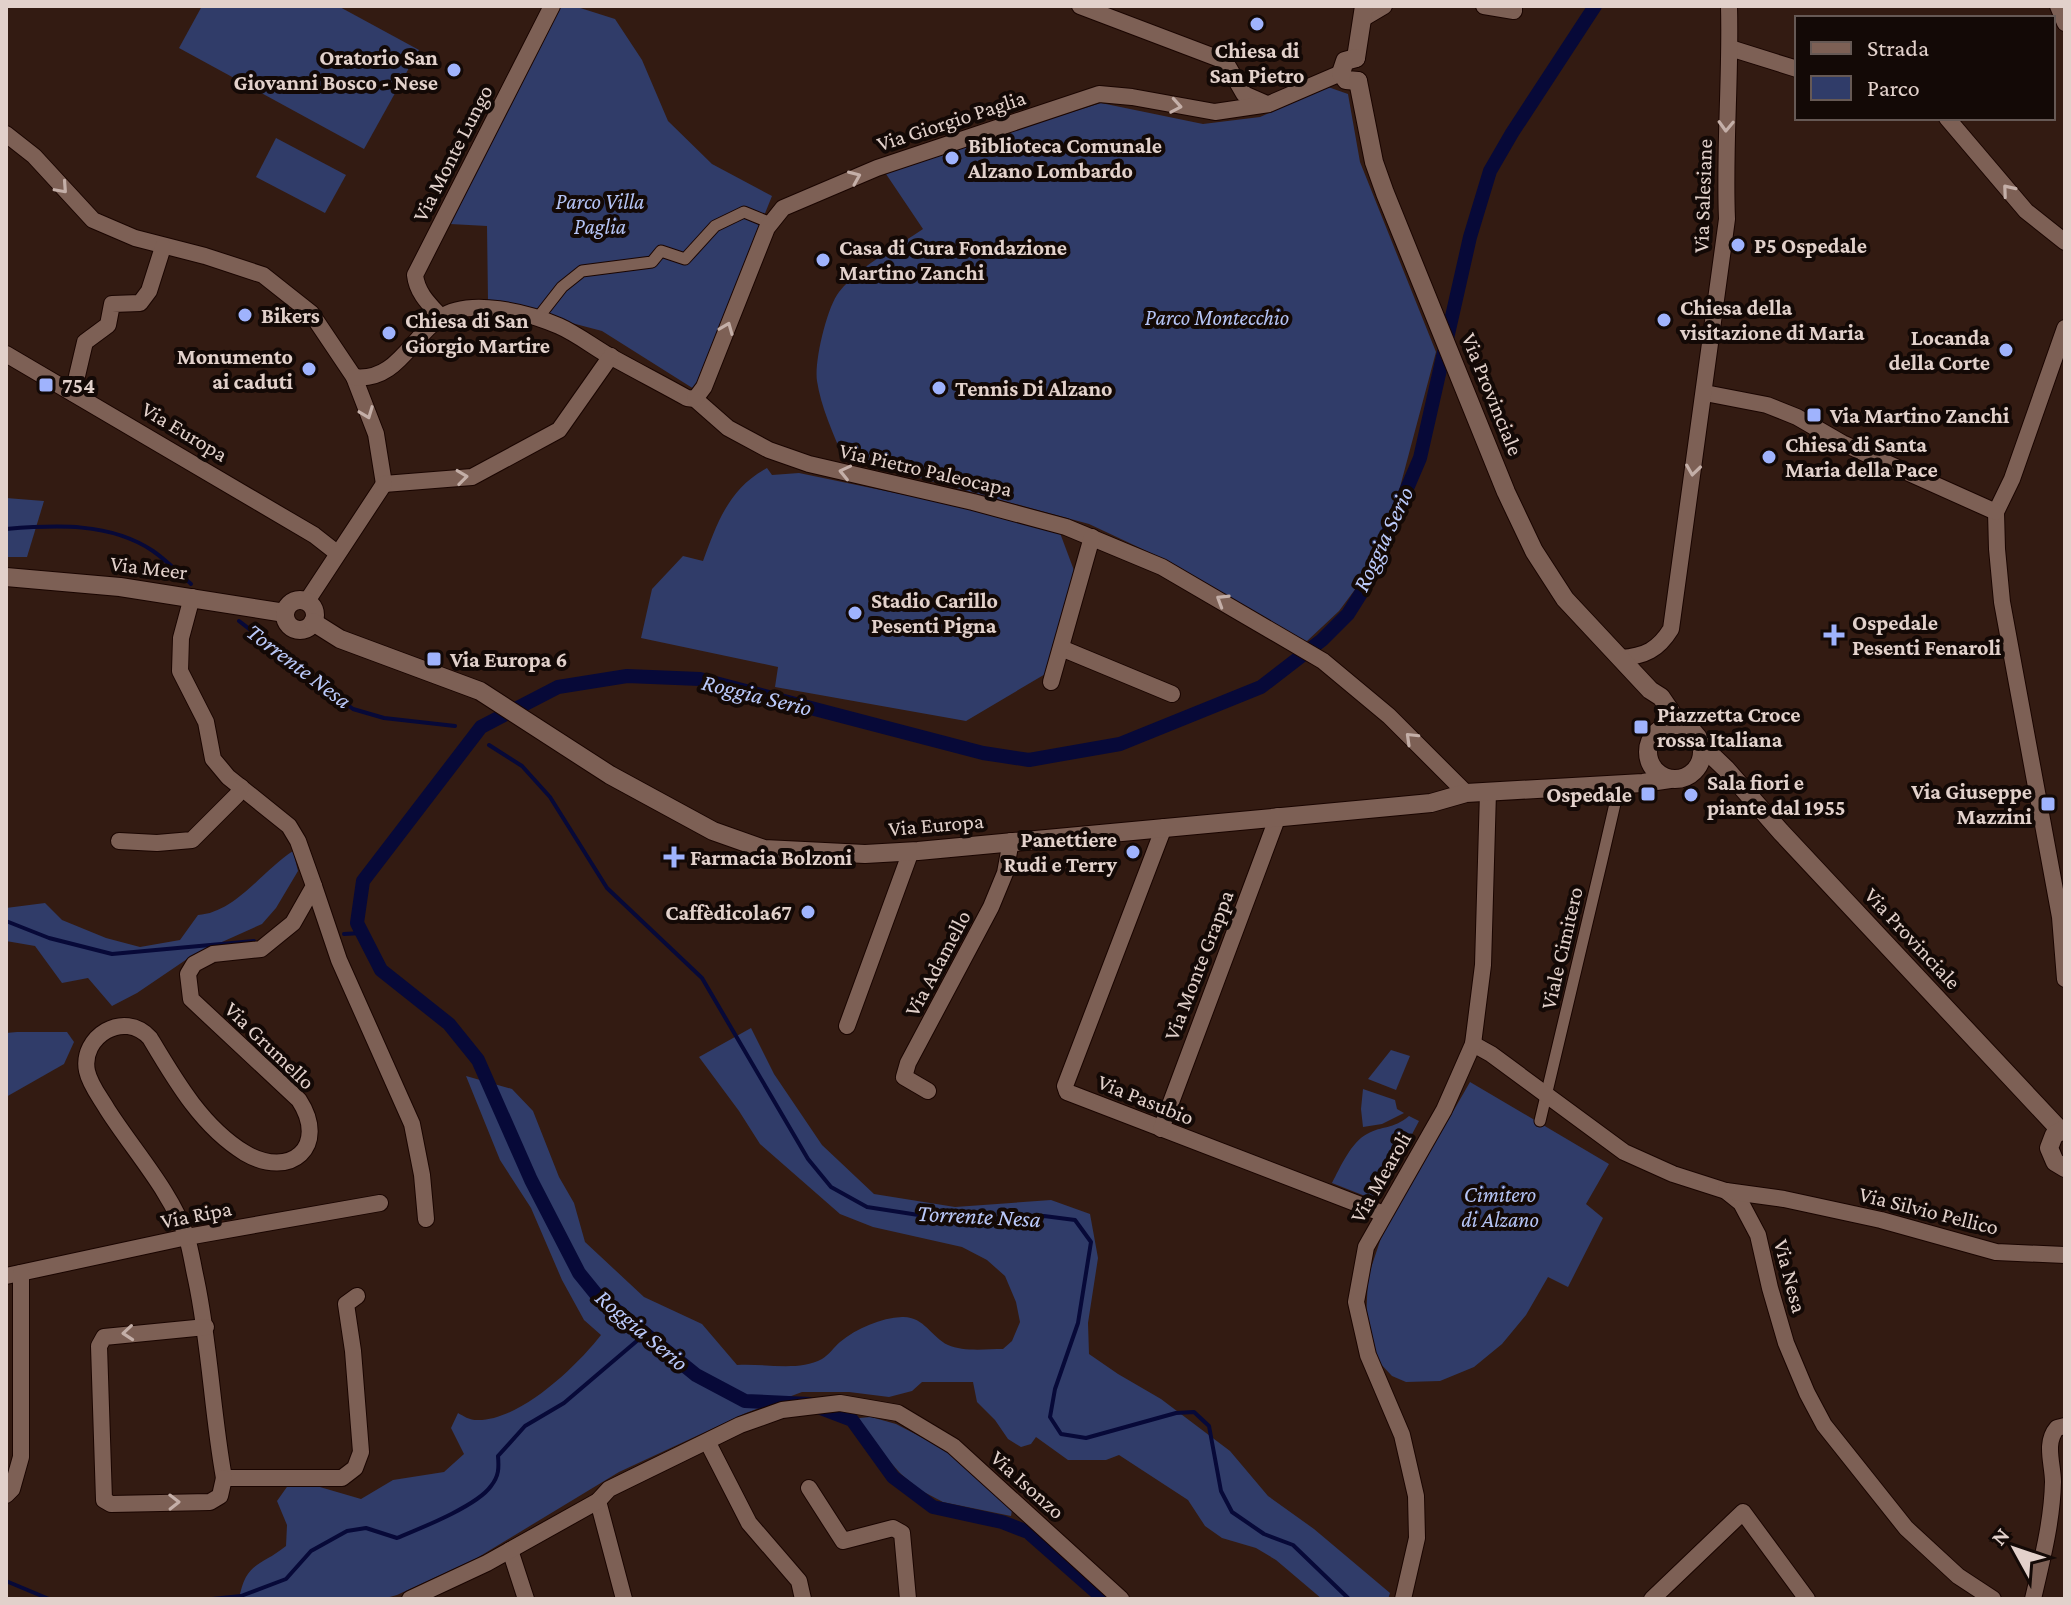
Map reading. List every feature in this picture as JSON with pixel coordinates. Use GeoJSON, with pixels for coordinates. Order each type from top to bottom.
{"type":"FeatureCollection","features":[{"type":"Feature","properties":{"kind":"street","name":"Via Monte Lungo"},"geometry":{"type":"LineString","coordinates":[[441,317],[416,286],[415,275],[552,6]]}},
{"type":"Feature","properties":{"kind":"street"},"geometry":{"type":"LineString","coordinates":[[1080,6],[1096,9],[1225,61],[1244,94],[1269,104]]}},
{"type":"Feature","properties":{"kind":"street"},"geometry":{"type":"LineString","coordinates":[[1363,12],[1384,6]]}},
{"type":"Feature","properties":{"kind":"street"},"geometry":{"type":"LineString","coordinates":[[1484,6],[1514,11],[1514,6]]}},
{"type":"Feature","properties":{"kind":"street","name":"Via Salesiane"},"geometry":{"type":"LineString","coordinates":[[1621,658],[1650,652],[1671,629],[1727,219],[1725,167],[1729,6]]}},
{"type":"Feature","properties":{"kind":"street"},"geometry":{"type":"LineString","coordinates":[[2058,6],[2065,23]]}},
{"type":"Feature","properties":{"kind":"street","name":"Via Provinciale"},"geometry":{"type":"LineString","coordinates":[[1363,12],[1356,58],[1363,62],[1364,76],[1350,77],[1374,162],[1506,492],[1534,551],[1565,599],[1650,690],[1661,697],[1680,725]]}},
{"type":"Feature","properties":{"kind":"street"},"geometry":{"type":"LineString","coordinates":[[1730,48],[1795,68]]}},
{"type":"Feature","properties":{"kind":"street","name":"Via Giorgio Paglia"},"geometry":{"type":"LineString","coordinates":[[771,223],[783,208],[877,168],[1099,94],[1215,112],[1269,104],[1350,77]]}},
{"type":"Feature","properties":{"kind":"street"},"geometry":{"type":"LineString","coordinates":[[1949,120],[2026,211],[2065,242]]}},
{"type":"Feature","properties":{"kind":"street"},"geometry":{"type":"LineString","coordinates":[[6,134],[34,156],[93,220],[163,247],[205,256],[263,275],[311,313],[354,377],[376,434],[384,484],[307,601]]}},
{"type":"Feature","properties":{"kind":"street"},"geometry":{"type":"LineString","coordinates":[[537,319],[562,287],[582,271],[652,262],[661,251],[685,259],[715,226],[744,212],[771,223],[704,387],[695,399]]}},
{"type":"Feature","properties":{"kind":"street"},"geometry":{"type":"LineString","coordinates":[[73,393],[85,342],[108,325],[112,304],[140,303],[149,291],[163,247]]}},
{"type":"Feature","properties":{"kind":"street","name":"Via Pietro Paleocapa"},"geometry":{"type":"LineString","coordinates":[[441,317],[457,310],[481,307],[559,326],[687,398],[695,399],[728,428],[769,450],[809,464],[973,502],[1092,537],[1185,579],[1323,661],[1389,716],[1466,793]]}},
{"type":"Feature","properties":{"kind":"street"},"geometry":{"type":"LineString","coordinates":[[354,377],[369,379],[382,375],[441,317]]}},
{"type":"Feature","properties":{"kind":"street"},"geometry":{"type":"LineString","coordinates":[[2065,328],[2012,479],[1996,512],[2002,602],[2062,917],[2065,979]]}},
{"type":"Feature","properties":{"kind":"street","name":"Via Europa"},"geometry":{"type":"LineString","coordinates":[[6,354],[314,535],[337,553]]}},
{"type":"Feature","properties":{"kind":"street"},"geometry":{"type":"LineString","coordinates":[[384,484],[472,477],[559,430],[611,356]]}},
{"type":"Feature","properties":{"kind":"street"},"geometry":{"type":"LineString","coordinates":[[1705,393],[1767,405],[1797,417],[1842,443],[1996,512]]}},
{"type":"Feature","properties":{"kind":"street"},"geometry":{"type":"LineString","coordinates":[[1051,682],[1092,537]]}},
{"type":"Feature","properties":{"kind":"street","name":"Via Meer"},"geometry":{"type":"LineString","coordinates":[[6,577],[192,597],[285,613]]}},
{"type":"Feature","properties":{"kind":"street"},"geometry":{"type":"LineString","coordinates":[[192,597],[181,638],[180,671],[206,722],[217,766],[289,826],[298,841],[339,960],[412,1124],[422,1175],[426,1219]]}},
{"type":"Feature","properties":{"kind":"street"},"geometry":{"type":"LineString","coordinates":[[293,601],[307,601],[315,613],[313,622],[306,629],[295,629],[288,623],[285,613],[293,601]]}},
{"type":"Feature","properties":{"kind":"street","name":"Via Europa"},"geometry":{"type":"LineString","coordinates":[[313,622],[340,639],[465,685],[502,704],[610,775],[713,831],[764,849],[865,854],[911,851],[1431,803],[1466,793],[1670,779]]}},
{"type":"Feature","properties":{"kind":"street"},"geometry":{"type":"LineString","coordinates":[[1061,648],[1172,694]]}},
{"type":"Feature","properties":{"kind":"street"},"geometry":{"type":"LineString","coordinates":[[1650,690],[1656,706],[1658,731]]}},
{"type":"Feature","properties":{"kind":"street"},"geometry":{"type":"LineString","coordinates":[[1616,783],[1639,769],[1648,753],[1650,741],[1658,731],[1668,726],[1680,725],[1694,732],[1702,746],[1699,766],[1689,775]]}},
{"type":"Feature","properties":{"kind":"street","name":"Via Provinciale"},"geometry":{"type":"LineString","coordinates":[[1702,746],[2062,1130]]}},
{"type":"Feature","properties":{"kind":"street"},"geometry":{"type":"LineString","coordinates":[[1648,753],[1657,772],[1670,779],[1703,773],[1732,778]]}},
{"type":"Feature","properties":{"kind":"street","name":"Viale Cimitero"},"geometry":{"type":"LineString","coordinates":[[1540,1121],[1617,795],[1616,783]]}},
{"type":"Feature","properties":{"kind":"street"},"geometry":{"type":"LineString","coordinates":[[119,841],[157,843],[192,840],[237,795],[241,787]]}},
{"type":"Feature","properties":{"kind":"street","name":"Via Mearoli"},"geometry":{"type":"LineString","coordinates":[[1403,1599],[1409,1582],[1418,1516],[1411,1465],[1402,1435],[1368,1355],[1356,1302],[1366,1247],[1444,1110],[1473,1044],[1483,965],[1488,792]]}},
{"type":"Feature","properties":{"kind":"street","name":"Via Monte Grappa"},"geometry":{"type":"LineString","coordinates":[[1161,1129],[1278,816]]}},
{"type":"Feature","properties":{"kind":"street","name":"Via Pasubio"},"geometry":{"type":"LineString","coordinates":[[1164,827],[1065,1086],[1067,1092],[1384,1214]]}},
{"type":"Feature","properties":{"kind":"street","name":"Via Adamello"},"geometry":{"type":"LineString","coordinates":[[928,1091],[904,1077],[908,1063],[991,907],[1005,873],[1011,841]]}},
{"type":"Feature","properties":{"kind":"street"},"geometry":{"type":"LineString","coordinates":[[847,1026],[911,851]]}},
{"type":"Feature","properties":{"kind":"street","name":"Via Grumello"},"geometry":{"type":"LineString","coordinates":[[224,1478],[206,1327],[187,1237],[166,1196],[90,1082],[86,1057],[110,1028],[132,1025],[143,1030],[200,1113],[221,1134],[245,1153],[262,1161],[275,1164],[290,1162],[304,1151],[310,1135],[309,1115],[299,1100],[191,999],[188,974],[194,964],[213,954],[261,949],[293,923],[314,886]]}},
{"type":"Feature","properties":{"kind":"street","name":"Via Nesa"},"geometry":{"type":"LineString","coordinates":[[1473,1044],[1624,1152],[1673,1174],[1726,1191],[1746,1210],[1758,1235],[1786,1343],[1824,1425],[1906,1528],[1984,1597]]}},
{"type":"Feature","properties":{"kind":"street"},"geometry":{"type":"LineString","coordinates":[[2062,1130],[2054,1135],[2049,1148],[2055,1162],[2065,1168]]}},
{"type":"Feature","properties":{"kind":"street","name":"Via Silvio Pellico"},"geometry":{"type":"LineString","coordinates":[[1726,1191],[1784,1199],[1881,1220],[1996,1252],[2065,1255]]}},
{"type":"Feature","properties":{"kind":"street","name":"Via Silvio Pellico"},"geometry":{"type":"LineString","coordinates":[[1746,1210],[1754,1204],[1784,1199]]}},
{"type":"Feature","properties":{"kind":"street","name":"Via Ripa"},"geometry":{"type":"LineString","coordinates":[[6,1495],[12,1489],[21,1457],[14,1274],[187,1237],[380,1203]]}},
{"type":"Feature","properties":{"kind":"street"},"geometry":{"type":"LineString","coordinates":[[206,1327],[104,1337],[99,1346],[104,1500],[111,1504],[210,1502],[220,1496],[224,1478],[342,1478],[355,1468],[361,1452],[346,1304],[357,1296]]}},
{"type":"Feature","properties":{"kind":"street","name":"Via Isonzo"},"geometry":{"type":"LineString","coordinates":[[708,1443],[740,1425],[782,1410],[840,1403],[898,1413],[953,1446],[1121,1599]]}},
{"type":"Feature","properties":{"kind":"street"},"geometry":{"type":"LineString","coordinates":[[2033,1599],[2048,1535],[2053,1480],[2052,1434],[2057,1428],[2065,1426]]}},
{"type":"Feature","properties":{"kind":"street"},"geometry":{"type":"LineString","coordinates":[[410,1599],[487,1563],[598,1501],[609,1489],[708,1443],[749,1523],[799,1581],[803,1599]]}},
{"type":"Feature","properties":{"kind":"street"},"geometry":{"type":"LineString","coordinates":[[809,1488],[843,1541],[893,1528],[902,1533],[908,1599]]}},
{"type":"Feature","properties":{"kind":"street"},"geometry":{"type":"LineString","coordinates":[[598,1501],[624,1599]]}},
{"type":"Feature","properties":{"kind":"street"},"geometry":{"type":"LineString","coordinates":[[1652,1599],[1743,1512],[1807,1599]]}},
{"type":"Feature","properties":{"kind":"street"},"geometry":{"type":"LineString","coordinates":[[510,1550],[526,1599]]}},
{"type":"Feature","properties":{"kind":"green space"},"geometry":{"type":"Polygon","coordinates":[[[202,6],[338,6],[419,50],[364,149],[179,48],[202,6]]]}},
{"type":"Feature","properties":{"kind":"green space","name":"Parco Villa Paglia"},"geometry":{"type":"Polygon","coordinates":[[[560,6],[574,6],[615,19],[642,60],[668,121],[712,164],[772,196],[694,389],[602,331],[488,301],[487,226],[450,224],[560,6]]]}},
{"type":"Feature","properties":{"kind":"green space","name":"Parco Montecchio"},"geometry":{"type":"Polygon","coordinates":[[[1328,87],[1348,94],[1360,162],[1436,352],[1400,487],[1371,568],[1339,611],[1306,642],[1170,562],[1089,524],[843,457],[824,410],[817,381],[819,348],[830,310],[839,292],[857,274],[923,229],[884,171],[1101,103],[1203,124],[1260,117],[1328,87]]]}},
{"type":"Feature","properties":{"kind":"green space"},"geometry":{"type":"Polygon","coordinates":[[[276,138],[346,175],[325,213],[256,177],[276,138]]]}},
{"type":"Feature","properties":{"kind":"green space","name":"Stadio Carillo Pesenti Pigna"},"geometry":{"type":"Polygon","coordinates":[[[767,468],[772,475],[799,473],[987,512],[1060,533],[1075,573],[1047,673],[966,721],[775,687],[778,667],[641,638],[652,589],[683,556],[703,561],[719,520],[734,496],[767,468]]]}},
{"type":"Feature","properties":{"kind":"green space"},"geometry":{"type":"Polygon","coordinates":[[[6,498],[44,501],[27,557],[6,557],[6,498]]]}},
{"type":"Feature","properties":{"kind":"green space"},"geometry":{"type":"Polygon","coordinates":[[[293,851],[298,871],[276,908],[262,924],[193,955],[112,1006],[88,978],[62,983],[35,946],[6,941],[6,908],[45,903],[62,920],[106,938],[140,947],[180,940],[198,915],[224,907],[236,899],[293,851]]]}},
{"type":"Feature","properties":{"kind":"green space"},"geometry":{"type":"Polygon","coordinates":[[[751,1028],[774,1074],[822,1145],[874,1194],[955,1207],[1051,1200],[1090,1214],[1098,1258],[1088,1323],[1089,1354],[1161,1399],[1230,1451],[1268,1496],[1314,1529],[1390,1593],[1388,1599],[1322,1599],[1276,1560],[1256,1548],[1222,1538],[1205,1526],[1188,1500],[1119,1455],[1106,1460],[1068,1460],[1036,1437],[1031,1444],[1021,1447],[1008,1439],[977,1402],[973,1382],[922,1382],[912,1391],[889,1397],[849,1392],[802,1392],[746,1413],[619,1472],[477,1558],[397,1595],[382,1599],[239,1599],[250,1571],[286,1546],[287,1525],[277,1501],[289,1484],[313,1485],[361,1499],[393,1480],[444,1472],[464,1454],[451,1428],[458,1413],[473,1420],[492,1418],[527,1403],[562,1376],[601,1335],[584,1320],[562,1280],[531,1208],[500,1160],[466,1076],[512,1089],[533,1111],[559,1177],[574,1203],[585,1242],[644,1297],[702,1324],[737,1365],[792,1366],[813,1363],[862,1328],[902,1317],[922,1323],[948,1345],[961,1349],[1003,1349],[1012,1341],[1020,1322],[1016,1302],[1005,1276],[987,1260],[962,1247],[873,1227],[840,1214],[760,1144],[699,1057],[751,1028]]]}},
{"type":"Feature","properties":{"kind":"green space"},"geometry":{"type":"Polygon","coordinates":[[[67,1032],[74,1042],[64,1064],[6,1097],[6,1033],[67,1032]]]}},
{"type":"Feature","properties":{"kind":"green space"},"geometry":{"type":"Polygon","coordinates":[[[1391,1050],[1410,1056],[1396,1090],[1368,1079],[1391,1050]]]}},
{"type":"Feature","properties":{"kind":"green space","name":"Cimitero di Alzano"},"geometry":{"type":"Polygon","coordinates":[[[1470,1082],[1609,1164],[1586,1204],[1603,1218],[1568,1287],[1548,1277],[1526,1315],[1502,1344],[1474,1367],[1440,1381],[1406,1382],[1392,1376],[1377,1360],[1366,1320],[1368,1277],[1382,1235],[1470,1082]]]}},
{"type":"Feature","properties":{"kind":"green space"},"geometry":{"type":"Polygon","coordinates":[[[1363,1089],[1395,1100],[1397,1109],[1404,1113],[1382,1124],[1363,1127],[1363,1089]]]}},
{"type":"Feature","properties":{"kind":"green space"},"geometry":{"type":"Polygon","coordinates":[[[1409,1116],[1419,1121],[1380,1195],[1370,1198],[1332,1183],[1346,1156],[1361,1138],[1409,1116]]]}},
{"type":"Feature","properties":{"kind":"green space"},"geometry":{"type":"Polygon","coordinates":[[[871,1417],[896,1424],[946,1450],[1012,1510],[1011,1516],[943,1502],[920,1490],[873,1443],[859,1418],[871,1417]]]}},
{"type":"Feature","properties":{"kind":"waterway","name":"Roggia Serio"},"geometry":{"type":"LineString","coordinates":[[1104,1599],[1028,1532],[1002,1522],[933,1507],[893,1477],[852,1420],[810,1404],[745,1401],[696,1375],[596,1294],[579,1273],[531,1180],[478,1060],[449,1024],[381,970],[357,923],[363,881],[481,727],[558,687],[627,676],[700,679],[983,753],[1029,760],[1120,744],[1261,687],[1322,640],[1348,614],[1365,587],[1420,458],[1470,237],[1490,171],[1595,6]]}},
{"type":"Feature","properties":{"kind":"waterway","name":"Torrente Nesa"},"geometry":{"type":"LineString","coordinates":[[6,529],[82,528],[119,535],[153,551],[191,584]]}},
{"type":"Feature","properties":{"kind":"waterway","name":"Torrente Nesa"},"geometry":{"type":"LineString","coordinates":[[239,621],[353,709],[384,718],[455,726]]}},
{"type":"Feature","properties":{"kind":"waterway","name":"Torrente Nesa"},"geometry":{"type":"LineString","coordinates":[[489,745],[522,766],[550,797],[607,888],[702,978],[808,1159],[831,1187],[867,1207],[938,1218],[1018,1219],[1044,1216],[1075,1220],[1091,1242],[1078,1323],[1055,1389],[1050,1417],[1061,1434],[1086,1438],[1176,1413],[1194,1412],[1209,1426],[1221,1491],[1232,1512],[1264,1534],[1293,1545],[1349,1599]]}},
{"type":"Feature","properties":{"kind":"waterway"},"geometry":{"type":"LineString","coordinates":[[6,921],[49,938],[112,954],[254,941]]}},
{"type":"Feature","properties":{"kind":"waterway"},"geometry":{"type":"LineString","coordinates":[[344,934],[362,933]]}},
{"type":"Feature","properties":{"kind":"waterway"},"geometry":{"type":"LineString","coordinates":[[212,1599],[241,1596],[286,1579],[311,1551],[347,1531],[366,1528],[397,1538],[474,1501],[494,1482],[498,1472],[498,1456],[525,1426],[564,1403],[645,1334]]}},
{"type":"Feature","properties":{"kind":"waterway"},"geometry":{"type":"LineString","coordinates":[[6,1581],[49,1599]]}},
{"type":"Feature","properties":{"kind":"place","name":"Chiesa di San Pietro"},"geometry":{"type":"Point","coordinates":[1257,24]}},
{"type":"Feature","properties":{"kind":"place","name":"Oratorio San Giovanni Bosco - Nese"},"geometry":{"type":"Point","coordinates":[454,70]}},
{"type":"Feature","properties":{"kind":"place","name":"Biblioteca Comunale Alzano Lombardo"},"geometry":{"type":"Point","coordinates":[952,158]}},
{"type":"Feature","properties":{"kind":"place","name":"P5 Ospedale"},"geometry":{"type":"Point","coordinates":[1738,245]}},
{"type":"Feature","properties":{"kind":"place","name":"Casa di Cura Fondazione Martino Zanchi"},"geometry":{"type":"Point","coordinates":[823,260]}},
{"type":"Feature","properties":{"kind":"place","name":"Bikers"},"geometry":{"type":"Point","coordinates":[245,315]}},
{"type":"Feature","properties":{"kind":"place","name":"Chiesa della visitazione di Maria"},"geometry":{"type":"Point","coordinates":[1664,320]}},
{"type":"Feature","properties":{"kind":"place","name":"Chiesa di San Giorgio Martire"},"geometry":{"type":"Point","coordinates":[389,333]}},
{"type":"Feature","properties":{"kind":"place","name":"Locanda della Corte"},"geometry":{"type":"Point","coordinates":[2006,350]}},
{"type":"Feature","properties":{"kind":"place","name":"Monumento ai caduti"},"geometry":{"type":"Point","coordinates":[309,369]}},
{"type":"Feature","properties":{"kind":"place","name":"754"},"geometry":{"type":"Point","coordinates":[46,385]}},
{"type":"Feature","properties":{"kind":"place","name":"Tennis Di Alzano"},"geometry":{"type":"Point","coordinates":[939,388]}},
{"type":"Feature","properties":{"kind":"place","name":"Via Martino Zanchi"},"geometry":{"type":"Point","coordinates":[1814,415]}},
{"type":"Feature","properties":{"kind":"place","name":"Chiesa di Santa Maria della Pace"},"geometry":{"type":"Point","coordinates":[1769,457]}},
{"type":"Feature","properties":{"kind":"place","name":"Stadio Carillo Pesenti Pigna"},"geometry":{"type":"Point","coordinates":[855,613]}},
{"type":"Feature","properties":{"kind":"place","name":"Ospedale Pesenti Fenaroli"},"geometry":{"type":"Point","coordinates":[1834,635]}},
{"type":"Feature","properties":{"kind":"place","name":"Via Europa 6"},"geometry":{"type":"Point","coordinates":[434,659]}},
{"type":"Feature","properties":{"kind":"place","name":"Piazzetta Croce rossa Italiana"},"geometry":{"type":"Point","coordinates":[1641,727]}},
{"type":"Feature","properties":{"kind":"place","name":"Ospedale"},"geometry":{"type":"Point","coordinates":[1648,794]}},
{"type":"Feature","properties":{"kind":"place","name":"Sala fiori e piante dal 1955"},"geometry":{"type":"Point","coordinates":[1691,795]}},
{"type":"Feature","properties":{"kind":"place","name":"Via Giuseppe Mazzini"},"geometry":{"type":"Point","coordinates":[2048,804]}},
{"type":"Feature","properties":{"kind":"place","name":"Panettiere Rudi e Terry"},"geometry":{"type":"Point","coordinates":[1133,852]}},
{"type":"Feature","properties":{"kind":"place","name":"Farmacia Bolzoni"},"geometry":{"type":"Point","coordinates":[674,857]}},
{"type":"Feature","properties":{"kind":"place","name":"Caffèdicola67"},"geometry":{"type":"Point","coordinates":[808,912]}}]}
